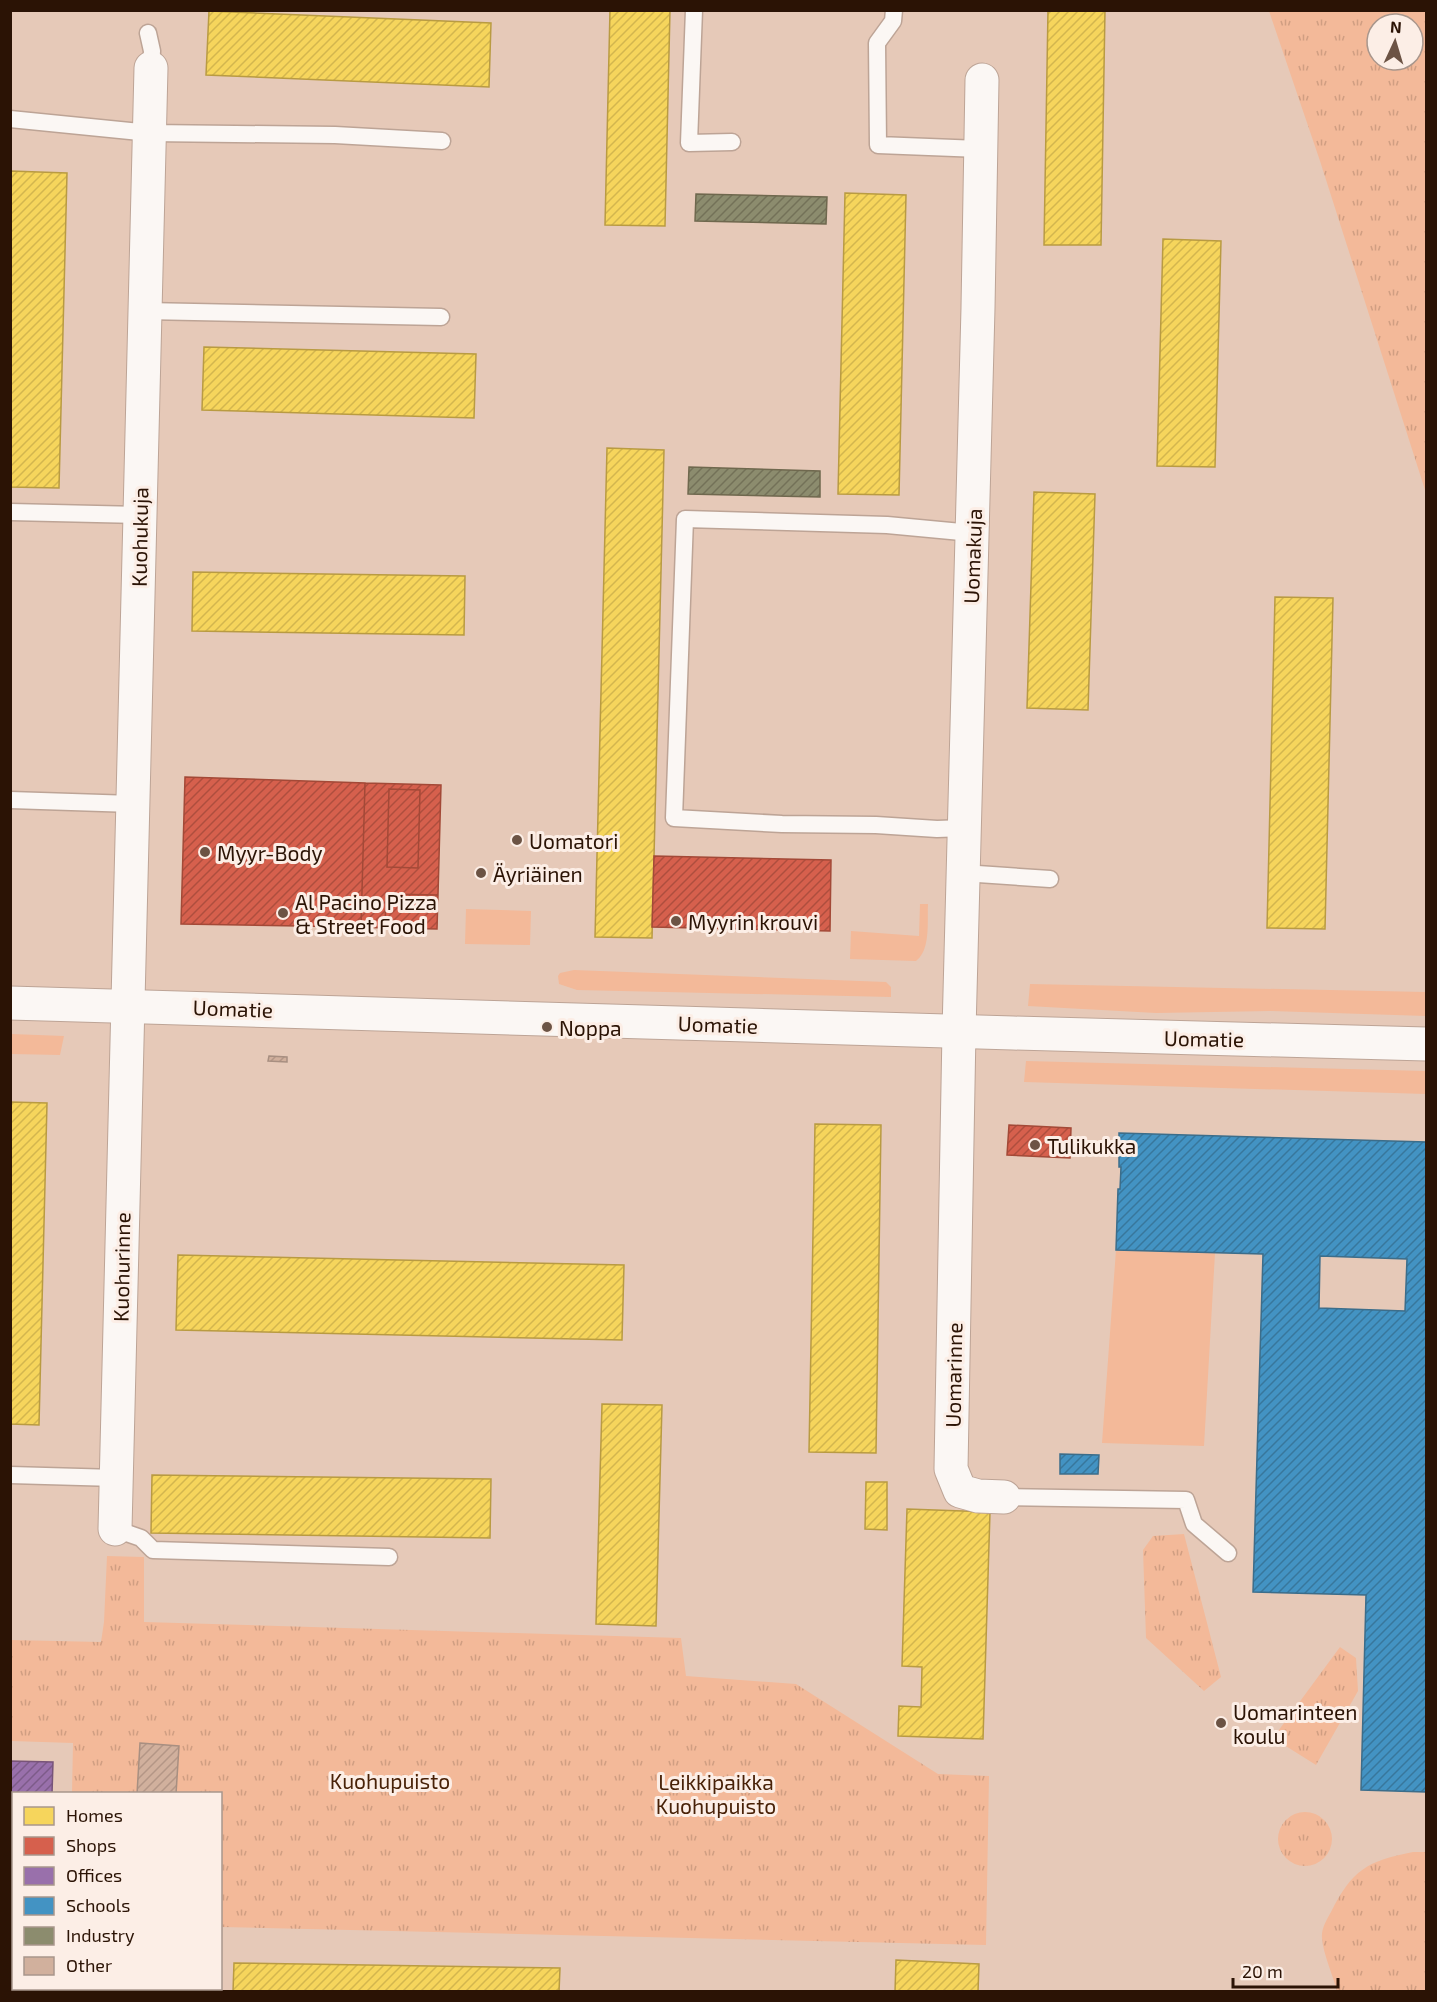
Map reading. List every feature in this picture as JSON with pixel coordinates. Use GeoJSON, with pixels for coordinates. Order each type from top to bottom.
{"type":"FeatureCollection","features":[{"type":"Feature","properties":{"kind":"street","name":"Kuohukuja"},"geometry":{"type":"LineString","coordinates":[[127,1006],[151,68]]}},
{"type":"Feature","properties":{"kind":"street","name":"Uomakuja"},"geometry":{"type":"LineString","coordinates":[[959,1031],[982,80]]}},
{"type":"Feature","properties":{"kind":"street","name":"Uomatie"},"geometry":{"type":"LineString","coordinates":[[10,1003],[1426,1044]]}},
{"type":"Feature","properties":{"kind":"street","name":"Kuohurinne"},"geometry":{"type":"LineString","coordinates":[[115,1529],[127,1006]]}},
{"type":"Feature","properties":{"kind":"street","name":"Uomarinne"},"geometry":{"type":"LineString","coordinates":[[959,1031],[951,1469],[960,1491],[978,1496],[1004,1497]]}},
{"type":"Feature","properties":{"kind":"lane"},"geometry":{"type":"LineString","coordinates":[[694,10],[689,143],[732,142]]}},
{"type":"Feature","properties":{"kind":"lane"},"geometry":{"type":"LineString","coordinates":[[894,10],[893,21],[877,43],[878,145],[980,148]]}},
{"type":"Feature","properties":{"kind":"lane"},"geometry":{"type":"LineString","coordinates":[[148,33],[152,51],[151,68]]}},
{"type":"Feature","properties":{"kind":"lane"},"geometry":{"type":"LineString","coordinates":[[10,119],[150,133],[335,135],[442,141]]}},
{"type":"Feature","properties":{"kind":"lane"},"geometry":{"type":"LineString","coordinates":[[145,311],[441,317]]}},
{"type":"Feature","properties":{"kind":"lane"},"geometry":{"type":"LineString","coordinates":[[10,512],[140,515]]}},
{"type":"Feature","properties":{"kind":"lane"},"geometry":{"type":"LineString","coordinates":[[964,828],[782,824],[674,818],[685,519],[887,525],[972,533]]}},
{"type":"Feature","properties":{"kind":"lane"},"geometry":{"type":"LineString","coordinates":[[10,800],[133,804]]}},
{"type":"Feature","properties":{"kind":"lane"},"geometry":{"type":"LineString","coordinates":[[963,873],[1050,879]]}},
{"type":"Feature","properties":{"kind":"lane"},"geometry":{"type":"LineString","coordinates":[[10,1475],[116,1478]]}},
{"type":"Feature","properties":{"kind":"lane","name":"Uomarinne"},"geometry":{"type":"LineString","coordinates":[[1004,1497],[1186,1500],[1194,1524],[1228,1553]]}},
{"type":"Feature","properties":{"kind":"lane"},"geometry":{"type":"LineString","coordinates":[[115,1529],[141,1538],[153,1550],[389,1557]]}},
{"type":"Feature","properties":{"kind":"green space"},"geometry":{"type":"Polygon","coordinates":[[[1269,11],[1426,11],[1426,493],[1320,161],[1269,11]]]}},
{"type":"Feature","properties":{"kind":"green space"},"geometry":{"type":"Polygon","coordinates":[[[920,904],[928,904],[927,935],[924,950],[916,961],[850,959],[851,931],[919,936],[920,904]]]}},
{"type":"Feature","properties":{"kind":"green space"},"geometry":{"type":"Polygon","coordinates":[[[466,909],[531,911],[530,945],[465,944],[466,909]]]}},
{"type":"Feature","properties":{"kind":"green space"},"geometry":{"type":"Polygon","coordinates":[[[574,970],[886,982],[891,987],[891,997],[577,990],[559,984],[560,973],[574,970]]]}},
{"type":"Feature","properties":{"kind":"green space"},"geometry":{"type":"Polygon","coordinates":[[[1030,984],[1426,992],[1426,1016],[1271,1011],[1156,1013],[1028,1006],[1030,984]]]}},
{"type":"Feature","properties":{"kind":"green space"},"geometry":{"type":"Polygon","coordinates":[[[11,1034],[64,1036],[60,1055],[11,1054],[11,1034]]]}},
{"type":"Feature","properties":{"kind":"green space"},"geometry":{"type":"Polygon","coordinates":[[[1026,1061],[1426,1071],[1426,1094],[1024,1082],[1026,1061]]]}},
{"type":"Feature","properties":{"kind":"green space"},"geometry":{"type":"Polygon","coordinates":[[[1116,1250],[1215,1253],[1204,1446],[1102,1443],[1116,1250]]]}},
{"type":"Feature","properties":{"kind":"green space"},"geometry":{"type":"Polygon","coordinates":[[[1184,1534],[1221,1677],[1204,1691],[1146,1638],[1143,1550],[1153,1536],[1184,1534]]]}},
{"type":"Feature","properties":{"kind":"green space","name":"Kuohupuisto"},"geometry":{"type":"Polygon","coordinates":[[[107,1556],[144,1557],[144,1622],[681,1638],[686,1676],[796,1684],[938,1774],[989,1776],[986,1945],[222,1927],[222,1792],[72,1792],[73,1743],[11,1741],[11,1640],[101,1642],[107,1556]]]}},
{"type":"Feature","properties":{"kind":"green space"},"geometry":{"type":"Polygon","coordinates":[[[1340,1647],[1356,1658],[1358,1691],[1316,1765],[1273,1738],[1340,1647]]]}},
{"type":"Feature","properties":{"kind":"green space"},"geometry":{"type":"Polygon","coordinates":[[[1305,1812],[1315,1814],[1324,1820],[1330,1829],[1332,1839],[1330,1849],[1324,1858],[1315,1864],[1305,1866],[1295,1864],[1286,1858],[1280,1849],[1278,1839],[1280,1829],[1286,1820],[1295,1814],[1305,1812]]]}},
{"type":"Feature","properties":{"kind":"green space"},"geometry":{"type":"Polygon","coordinates":[[[1413,1852],[1426,1852],[1426,1991],[1337,1991],[1324,1951],[1322,1935],[1326,1921],[1346,1886],[1354,1877],[1372,1864],[1413,1852]]]}},
{"type":"Feature","properties":{"kind":"building: Homes"},"geometry":{"type":"Polygon","coordinates":[[[610,10],[670,10],[665,226],[605,225],[610,10]]]}},
{"type":"Feature","properties":{"kind":"building: Homes"},"geometry":{"type":"Polygon","coordinates":[[[1048,10],[1105,10],[1101,245],[1044,245],[1048,10]]]}},
{"type":"Feature","properties":{"kind":"building: Homes"},"geometry":{"type":"Polygon","coordinates":[[[209,11],[491,23],[489,87],[206,75],[209,11]]]}},
{"type":"Feature","properties":{"kind":"building: Homes"},"geometry":{"type":"Polygon","coordinates":[[[10,171],[67,173],[59,488],[10,487],[10,171]]]}},
{"type":"Feature","properties":{"kind":"building: Homes"},"geometry":{"type":"Polygon","coordinates":[[[845,193],[906,195],[899,495],[838,494],[845,193]]]}},
{"type":"Feature","properties":{"kind":"building: Homes"},"geometry":{"type":"Polygon","coordinates":[[[1163,239],[1221,241],[1215,467],[1157,466],[1163,239]]]}},
{"type":"Feature","properties":{"kind":"building: Homes"},"geometry":{"type":"Polygon","coordinates":[[[204,347],[476,354],[474,418],[202,410],[204,347]]]}},
{"type":"Feature","properties":{"kind":"building: Homes"},"geometry":{"type":"Polygon","coordinates":[[[607,448],[664,450],[652,938],[595,937],[607,448]]]}},
{"type":"Feature","properties":{"kind":"building: Homes"},"geometry":{"type":"Polygon","coordinates":[[[1034,492],[1095,494],[1088,710],[1027,708],[1034,492]]]}},
{"type":"Feature","properties":{"kind":"building: Homes"},"geometry":{"type":"Polygon","coordinates":[[[193,572],[465,576],[464,635],[192,631],[193,572]]]}},
{"type":"Feature","properties":{"kind":"building: Homes"},"geometry":{"type":"Polygon","coordinates":[[[1275,597],[1333,598],[1325,929],[1267,928],[1275,597]]]}},
{"type":"Feature","properties":{"kind":"building: Homes"},"geometry":{"type":"Polygon","coordinates":[[[10,1102],[47,1103],[39,1425],[10,1424],[10,1102]]]}},
{"type":"Feature","properties":{"kind":"building: Homes"},"geometry":{"type":"Polygon","coordinates":[[[815,1124],[881,1125],[876,1453],[809,1452],[815,1124]]]}},
{"type":"Feature","properties":{"kind":"building: Homes"},"geometry":{"type":"Polygon","coordinates":[[[178,1255],[624,1265],[622,1340],[176,1330],[178,1255]]]}},
{"type":"Feature","properties":{"kind":"building: Homes"},"geometry":{"type":"Polygon","coordinates":[[[602,1404],[662,1405],[656,1626],[596,1624],[602,1404]]]}},
{"type":"Feature","properties":{"kind":"building: Homes"},"geometry":{"type":"Polygon","coordinates":[[[152,1475],[491,1479],[490,1538],[151,1533],[152,1475]]]}},
{"type":"Feature","properties":{"kind":"building: Homes"},"geometry":{"type":"Polygon","coordinates":[[[866,1482],[887,1482],[887,1530],[865,1529],[866,1482]]]}},
{"type":"Feature","properties":{"kind":"building: Homes"},"geometry":{"type":"Polygon","coordinates":[[[907,1509],[990,1512],[983,1739],[898,1736],[899,1706],[921,1707],[922,1667],[902,1666],[907,1509]]]}},
{"type":"Feature","properties":{"kind":"building: Homes"},"geometry":{"type":"Polygon","coordinates":[[[10,1891],[12,1891],[12,1990],[42,1990],[42,1992],[10,1992],[10,1891]]]}},
{"type":"Feature","properties":{"kind":"building: Homes"},"geometry":{"type":"Polygon","coordinates":[[[896,1960],[979,1964],[978,1992],[895,1992],[896,1960]]]}},
{"type":"Feature","properties":{"kind":"building: Homes"},"geometry":{"type":"Polygon","coordinates":[[[234,1963],[560,1968],[559,1992],[233,1992],[234,1963]]]}},
{"type":"Feature","properties":{"kind":"building: Shops"},"geometry":{"type":"Polygon","coordinates":[[[185,777],[365,783],[361,927],[181,924],[185,777]]]}},
{"type":"Feature","properties":{"kind":"building: Shops"},"geometry":{"type":"Polygon","coordinates":[[[365,783],[441,785],[438,895],[386,894],[385,928],[361,927],[365,783]],[[389,789],[387,867],[418,868],[420,790],[389,789]]]}},
{"type":"Feature","properties":{"kind":"building: Shops"},"geometry":{"type":"Polygon","coordinates":[[[389,789],[420,790],[418,868],[387,867],[389,789]]]}},
{"type":"Feature","properties":{"kind":"building: Shops"},"geometry":{"type":"Polygon","coordinates":[[[654,856],[831,860],[830,931],[652,927],[654,856]]]}},
{"type":"Feature","properties":{"kind":"building: Shops"},"geometry":{"type":"Polygon","coordinates":[[[386,894],[438,895],[437,929],[385,928],[386,894]]]}},
{"type":"Feature","properties":{"kind":"building: Shops"},"geometry":{"type":"Polygon","coordinates":[[[1009,1125],[1071,1128],[1070,1158],[1007,1155],[1009,1125]]]}},
{"type":"Feature","properties":{"kind":"building: Offices"},"geometry":{"type":"Polygon","coordinates":[[[10,1761],[53,1762],[52,1792],[12,1792],[12,1851],[10,1851],[10,1761]]]}},
{"type":"Feature","properties":{"kind":"building: Schools"},"geometry":{"type":"Polygon","coordinates":[[[1119,1133],[1426,1142],[1426,1792],[1361,1790],[1366,1595],[1253,1592],[1263,1254],[1116,1250],[1121,1167],[1119,1167],[1119,1133]],[[1320,1256],[1319,1308],[1405,1311],[1407,1259],[1320,1256]]]}},
{"type":"Feature","properties":{"kind":"building: Schools"},"geometry":{"type":"Polygon","coordinates":[[[1060,1454],[1099,1455],[1098,1474],[1060,1474],[1060,1454]]]}},
{"type":"Feature","properties":{"kind":"building: Industry"},"geometry":{"type":"Polygon","coordinates":[[[696,194],[827,197],[826,224],[695,221],[696,194]]]}},
{"type":"Feature","properties":{"kind":"building: Industry"},"geometry":{"type":"Polygon","coordinates":[[[689,467],[820,471],[820,497],[688,494],[689,467]]]}},
{"type":"Feature","properties":{"kind":"building: Other"},"geometry":{"type":"Polygon","coordinates":[[[269,1056],[287,1057],[287,1062],[268,1061],[269,1056]]]}},
{"type":"Feature","properties":{"kind":"building: Other"},"geometry":{"type":"Polygon","coordinates":[[[140,1743],[179,1746],[176,1792],[137,1792],[140,1743]]]}},
{"type":"Feature","properties":{"kind":"place","name":"Uomatori"},"geometry":{"type":"Point","coordinates":[517,840]}},
{"type":"Feature","properties":{"kind":"place","name":"Myyr-Body"},"geometry":{"type":"Point","coordinates":[205,852]}},
{"type":"Feature","properties":{"kind":"place","name":"Äyriäinen"},"geometry":{"type":"Point","coordinates":[481,873]}},
{"type":"Feature","properties":{"kind":"place","name":"Al Pacino Pizza & Street Food"},"geometry":{"type":"Point","coordinates":[283,913]}},
{"type":"Feature","properties":{"kind":"place","name":"Myyrin krouvi"},"geometry":{"type":"Point","coordinates":[676,921]}},
{"type":"Feature","properties":{"kind":"place","name":"Noppa"},"geometry":{"type":"Point","coordinates":[547,1027]}},
{"type":"Feature","properties":{"kind":"place","name":"Tulikukka"},"geometry":{"type":"Point","coordinates":[1035,1145]}},
{"type":"Feature","properties":{"kind":"place","name":"Uomarinteen koulu"},"geometry":{"type":"Point","coordinates":[1221,1723]}},
{"type":"Feature","properties":{"kind":"park label","name":"Leikkipaikka Kuohupuisto"},"geometry":{"type":"Point","coordinates":[716,1793]}}]}
